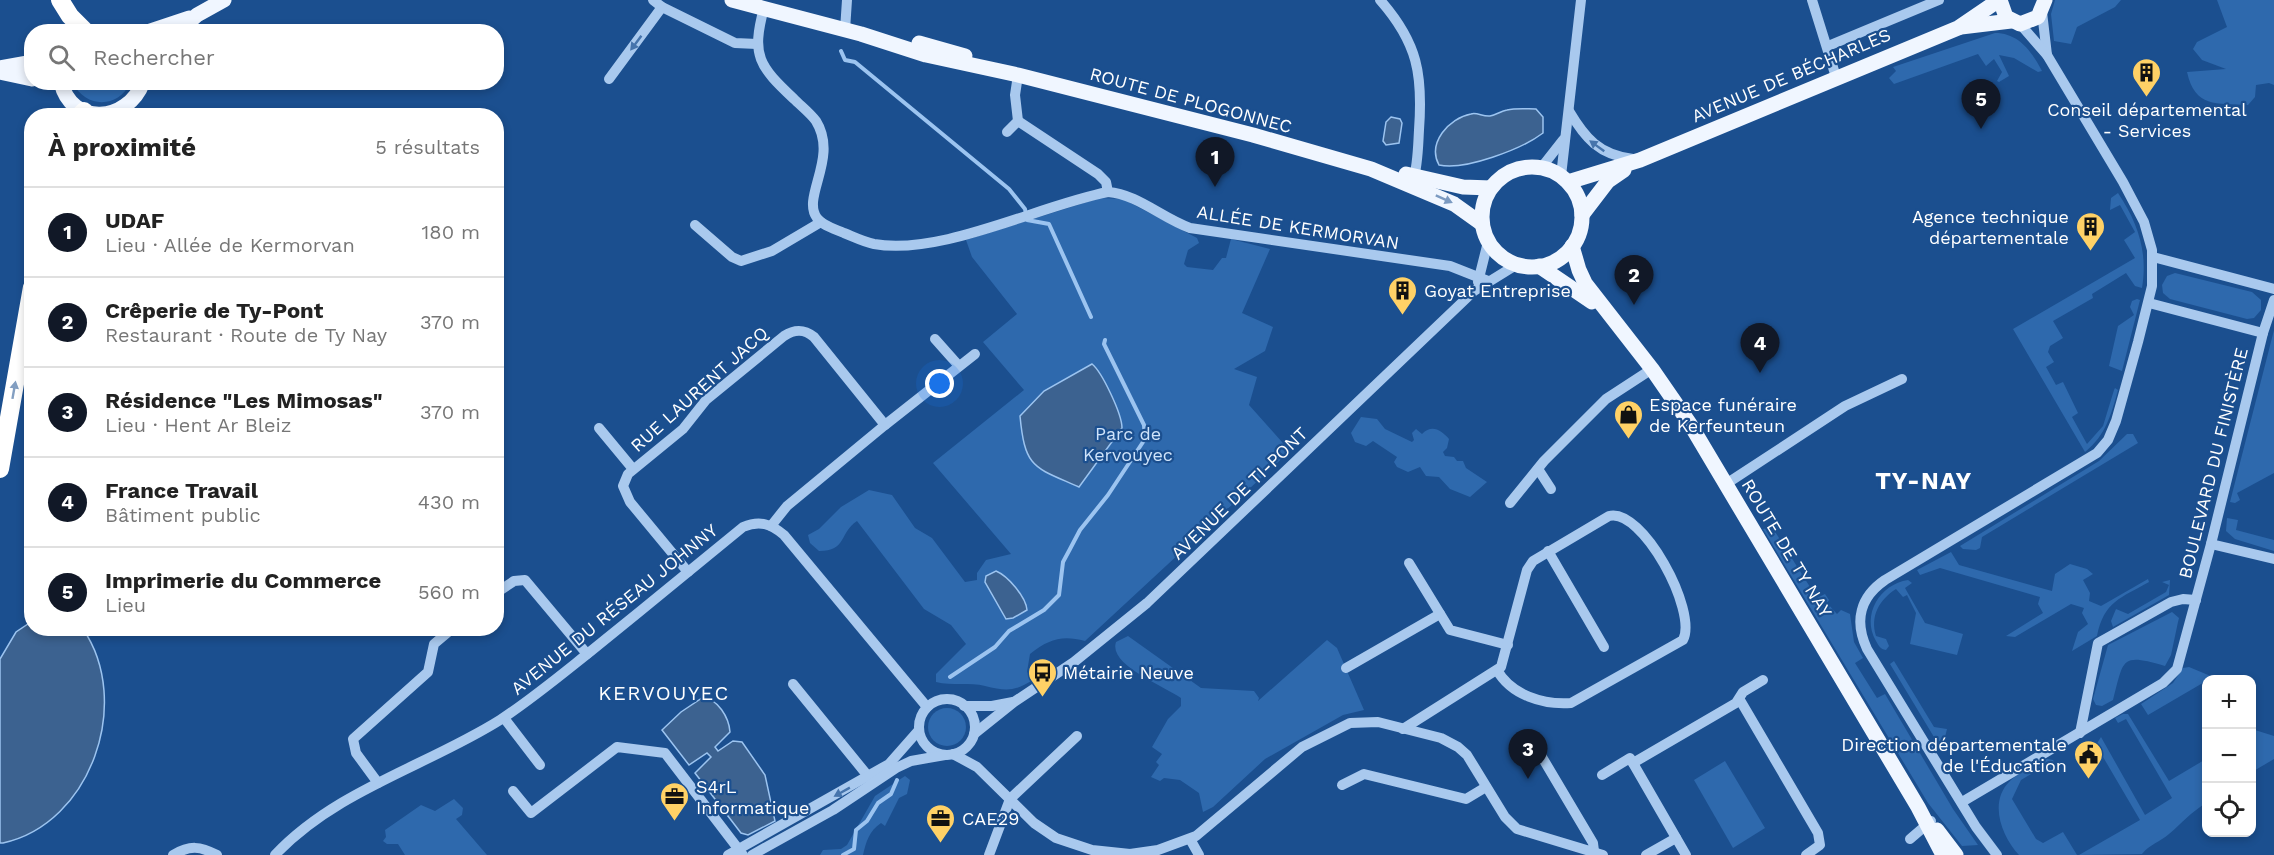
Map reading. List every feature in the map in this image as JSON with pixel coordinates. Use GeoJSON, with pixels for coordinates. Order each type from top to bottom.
{"type":"FeatureCollection","features":[{"type":"Feature","properties":{"kind":"highway"},"geometry":{"type":"LineString","coordinates":[[60,0],[78,24]]}},
{"type":"Feature","properties":{"kind":"highway"},"geometry":{"type":"LineString","coordinates":[[0,468],[24,332]]}},
{"type":"Feature","properties":{"kind":"main road"},"geometry":{"type":"LineString","coordinates":[[171,24],[197,15],[224,0]]}},
{"type":"Feature","properties":{"kind":"main road","name":"ROUTE DE PLOGONNEC"},"geometry":{"type":"LineString","coordinates":[[732,0],[861,34],[894,38],[945,50],[1001,71],[1253,135],[1371,170],[1413,180],[1491,188]]}},
{"type":"Feature","properties":{"kind":"main road"},"geometry":{"type":"LineString","coordinates":[[1999,0],[2003,12],[2015,22],[2033,21],[2044,4]]}},
{"type":"Feature","properties":{"kind":"main road","name":"AVENUE DE BÉCHARLES"},"geometry":{"type":"LineString","coordinates":[[1565,179],[1640,160],[1836,76],[1958,28],[1999,0]]}},
{"type":"Feature","properties":{"kind":"main road"},"geometry":{"type":"LineString","coordinates":[[187,24],[197,15]]}},
{"type":"Feature","properties":{"kind":"main road","name":"AVENUE DE BÉCHARLES"},"geometry":{"type":"LineString","coordinates":[[1958,28],[2015,22]]}},
{"type":"Feature","properties":{"kind":"main road"},"geometry":{"type":"LineString","coordinates":[[0,70],[24,64]]}},
{"type":"Feature","properties":{"kind":"main road"},"geometry":{"type":"LineString","coordinates":[[0,70],[24,77]]}},
{"type":"Feature","properties":{"kind":"main road"},"geometry":{"type":"LineString","coordinates":[[64,90],[78,108]]}},
{"type":"Feature","properties":{"kind":"main road"},"geometry":{"type":"LineString","coordinates":[[122,108],[133,100],[139,90]]}},
{"type":"Feature","properties":{"kind":"main road","name":"AVENUE DE BÉCHARLES"},"geometry":{"type":"LineString","coordinates":[[1582,214],[1608,181],[1640,160]]}},
{"type":"Feature","properties":{"kind":"main road"},"geometry":{"type":"LineString","coordinates":[[1541,168],[1565,179],[1580,203],[1582,214],[1580,229],[1572,246],[1563,256],[1539,267],[1516,265],[1500,256],[1488,242],[1482,224],[1485,199],[1491,188],[1513,171],[1541,168]]}},
{"type":"Feature","properties":{"kind":"main road","name":"ROUTE DE PLOGONNEC"},"geometry":{"type":"LineString","coordinates":[[1413,180],[1454,204],[1482,224]]}},
{"type":"Feature","properties":{"kind":"main road","name":"ROUTE DE TY NAY"},"geometry":{"type":"LineString","coordinates":[[1572,246],[1582,276],[1610,318],[1652,369],[1726,484],[1929,822]]}},
{"type":"Feature","properties":{"kind":"main road","name":"ROUTE DE TY NAY"},"geometry":{"type":"LineString","coordinates":[[1539,267],[1578,291],[1610,318]]}},
{"type":"Feature","properties":{"kind":"main road"},"geometry":{"type":"LineString","coordinates":[[1929,822],[1942,855]]}},
{"type":"Feature","properties":{"kind":"main road"},"geometry":{"type":"LineString","coordinates":[[1929,822],[1956,855]]}},
{"type":"Feature","properties":{"kind":"street"},"geometry":{"type":"LineString","coordinates":[[845,30],[847,0]]}},
{"type":"Feature","properties":{"kind":"street"},"geometry":{"type":"LineString","coordinates":[[1380,0],[1405,33],[1418,64],[1421,100],[1413,180]]}},
{"type":"Feature","properties":{"kind":"street"},"geometry":{"type":"LineString","coordinates":[[1565,179],[1565,137],[1581,0]]}},
{"type":"Feature","properties":{"kind":"street"},"geometry":{"type":"LineString","coordinates":[[1812,0],[1836,76]]}},
{"type":"Feature","properties":{"kind":"street"},"geometry":{"type":"LineString","coordinates":[[1828,46],[1939,0]]}},
{"type":"Feature","properties":{"kind":"street"},"geometry":{"type":"LineString","coordinates":[[609,79],[658,4],[735,43],[757,45]]}},
{"type":"Feature","properties":{"kind":"street"},"geometry":{"type":"LineString","coordinates":[[2044,4],[2047,55]]}},
{"type":"Feature","properties":{"kind":"street"},"geometry":{"type":"LineString","coordinates":[[764,8],[757,45],[761,61],[773,80],[809,113],[821,133],[824,161],[815,189],[813,207],[821,222],[868,243],[898,245],[950,237],[1108,192],[1106,182],[1098,174],[1018,121],[1015,95],[1018,75]]}},
{"type":"Feature","properties":{"kind":"street"},"geometry":{"type":"LineString","coordinates":[[1997,855],[1868,649],[1860,624],[1863,603],[1885,579],[2097,453],[2108,440],[2116,422],[2149,303],[2153,257],[2148,231],[2132,199],[2047,55],[2015,22]]}},
{"type":"Feature","properties":{"kind":"street"},"geometry":{"type":"LineString","coordinates":[[1569,111],[1582,133],[1597,148],[1617,157],[1640,160]]}},
{"type":"Feature","properties":{"kind":"street"},"geometry":{"type":"LineString","coordinates":[[1007,132],[1018,121]]}},
{"type":"Feature","properties":{"kind":"street"},"geometry":{"type":"LineString","coordinates":[[1541,168],[1565,137]]}},
{"type":"Feature","properties":{"kind":"street","name":"ALLÉE DE KERMORVAN"},"geometry":{"type":"LineString","coordinates":[[1108,192],[1128,196],[1168,219],[1200,231],[1450,266],[1484,279]]}},
{"type":"Feature","properties":{"kind":"street"},"geometry":{"type":"LineString","coordinates":[[695,225],[732,257],[741,261],[772,251],[821,222]]}},
{"type":"Feature","properties":{"kind":"street","name":"AVENUE DE TI-PONT"},"geometry":{"type":"LineString","coordinates":[[972,738],[1014,702],[1074,662],[1147,603],[1474,291],[1484,279],[1488,242]]}},
{"type":"Feature","properties":{"kind":"street"},"geometry":{"type":"LineString","coordinates":[[2153,257],[2274,289]]}},
{"type":"Feature","properties":{"kind":"street"},"geometry":{"type":"LineString","coordinates":[[1484,279],[1516,265]]}},
{"type":"Feature","properties":{"kind":"street","name":"BOULEVARD DU FINISTÈRE"},"geometry":{"type":"LineString","coordinates":[[1962,802],[2173,675],[2182,656],[2263,333],[2274,300]]}},
{"type":"Feature","properties":{"kind":"street","name":"BOULEVARD DU FINISTÈRE"},"geometry":{"type":"LineString","coordinates":[[2149,303],[2263,333]]}},
{"type":"Feature","properties":{"kind":"street","name":"RUE LAURENT JACQ"},"geometry":{"type":"LineString","coordinates":[[688,572],[625,495],[624,479],[633,469],[683,429],[706,400],[784,336],[796,330],[805,331],[814,337],[885,425]]}},
{"type":"Feature","properties":{"kind":"street"},"geometry":{"type":"LineString","coordinates":[[935,339],[959,366]]}},
{"type":"Feature","properties":{"kind":"street"},"geometry":{"type":"LineString","coordinates":[[927,707],[784,535],[771,526],[787,506],[975,354]]}},
{"type":"Feature","properties":{"kind":"street"},"geometry":{"type":"LineString","coordinates":[[1510,504],[1538,469],[1606,399],[1652,369]]}},
{"type":"Feature","properties":{"kind":"street"},"geometry":{"type":"LineString","coordinates":[[1726,484],[1845,406],[1902,379]]}},
{"type":"Feature","properties":{"kind":"street","name":"RUE LAURENT JACQ"},"geometry":{"type":"LineString","coordinates":[[599,428],[633,469]]}},
{"type":"Feature","properties":{"kind":"street"},"geometry":{"type":"LineString","coordinates":[[1538,469],[1551,489]]}},
{"type":"Feature","properties":{"kind":"street"},"geometry":{"type":"LineString","coordinates":[[1403,729],[1503,664],[1527,570],[1533,561],[1603,518],[1616,514],[1630,521],[1644,534],[1680,595],[1685,621],[1683,640],[1571,703],[1556,703],[1519,692],[1506,685],[1497,670]]}},
{"type":"Feature","properties":{"kind":"street","name":"AVENUE DU RÉSEAU JOHNNY"},"geometry":{"type":"LineString","coordinates":[[275,855],[322,816],[378,783],[449,750],[504,718],[587,654],[743,526],[758,523],[771,526]]}},
{"type":"Feature","properties":{"kind":"street"},"geometry":{"type":"LineString","coordinates":[[2211,544],[2274,559]]}},
{"type":"Feature","properties":{"kind":"street"},"geometry":{"type":"LineString","coordinates":[[1548,551],[1604,647]]}},
{"type":"Feature","properties":{"kind":"street"},"geometry":{"type":"LineString","coordinates":[[1410,563],[1452,632],[1508,645]]}},
{"type":"Feature","properties":{"kind":"street"},"geometry":{"type":"LineString","coordinates":[[504,587],[514,580],[525,580],[587,654]]}},
{"type":"Feature","properties":{"kind":"street","name":"BOULEVARD DU FINISTÈRE"},"geometry":{"type":"LineString","coordinates":[[2080,733],[2098,643],[2171,602],[2183,598],[2196,600]]}},
{"type":"Feature","properties":{"kind":"street"},"geometry":{"type":"LineString","coordinates":[[1346,668],[1440,614]]}},
{"type":"Feature","properties":{"kind":"street"},"geometry":{"type":"LineString","coordinates":[[378,783],[356,753],[353,738],[428,672],[434,644],[444,636]]}},
{"type":"Feature","properties":{"kind":"street"},"geometry":{"type":"LineString","coordinates":[[1633,763],[1740,700],[1743,692],[1763,680]]}},
{"type":"Feature","properties":{"kind":"street"},"geometry":{"type":"LineString","coordinates":[[793,684],[871,780]]}},
{"type":"Feature","properties":{"kind":"street"},"geometry":{"type":"LineString","coordinates":[[752,855],[833,810],[871,780],[898,758],[919,730],[927,707],[947,699],[964,706],[973,718],[972,738],[977,767]]}},
{"type":"Feature","properties":{"kind":"street"},"geometry":{"type":"LineString","coordinates":[[1740,700],[1818,833],[1820,844],[1806,855]]}},
{"type":"Feature","properties":{"kind":"street","name":"AVENUE DE TI-PONT"},"geometry":{"type":"LineString","coordinates":[[964,706],[992,706],[1014,702]]}},
{"type":"Feature","properties":{"kind":"street"},"geometry":{"type":"LineString","coordinates":[[504,718],[540,765]]}},
{"type":"Feature","properties":{"kind":"street"},"geometry":{"type":"LineString","coordinates":[[919,730],[925,744],[977,767],[1043,830],[1091,853],[1145,852],[1190,839],[1210,826],[1293,753],[1342,726],[1362,721],[1403,729],[1454,744],[1467,755],[1505,817],[1517,829],[1598,853]]}},
{"type":"Feature","properties":{"kind":"street"},"geometry":{"type":"LineString","coordinates":[[990,855],[1010,799],[1077,736]]}},
{"type":"Feature","properties":{"kind":"street"},"geometry":{"type":"LineString","coordinates":[[728,855],[741,852],[871,780],[911,761],[949,754],[972,738]]}},
{"type":"Feature","properties":{"kind":"street"},"geometry":{"type":"LineString","coordinates":[[513,791],[531,813],[617,747],[665,753],[741,852]]}},
{"type":"Feature","properties":{"kind":"street"},"geometry":{"type":"LineString","coordinates":[[1539,752],[1598,853]]}},
{"type":"Feature","properties":{"kind":"street"},"geometry":{"type":"LineString","coordinates":[[1602,775],[1630,758],[1686,855]]}},
{"type":"Feature","properties":{"kind":"street"},"geometry":{"type":"LineString","coordinates":[[1342,785],[1364,774],[1466,799],[1486,787]]}},
{"type":"Feature","properties":{"kind":"street"},"geometry":{"type":"LineString","coordinates":[[1910,839],[1929,822]]}},
{"type":"Feature","properties":{"kind":"street"},"geometry":{"type":"LineString","coordinates":[[1646,855],[1676,838]]}},
{"type":"Feature","properties":{"kind":"street"},"geometry":{"type":"LineString","coordinates":[[1190,839],[1199,855]]}},
{"type":"Feature","properties":{"kind":"street"},"geometry":{"type":"LineString","coordinates":[[173,855],[191,847],[204,849],[217,855]]}},
{"type":"Feature","properties":{"kind":"green space"},"geometry":{"type":"Polygon","coordinates":[[[2055,0],[2121,0],[2115,7],[2077,27],[2071,44],[2054,41],[2051,14],[2055,0]]]}},
{"type":"Feature","properties":{"kind":"green space"},"geometry":{"type":"Polygon","coordinates":[[[2217,0],[2274,0],[2274,85],[2269,83],[2256,85],[2255,97],[2248,105],[2217,103],[2201,98],[2195,92],[2187,72],[2226,69],[2202,60],[2193,49],[2197,42],[2227,27],[2217,0]]]}},
{"type":"Feature","properties":{"kind":"green space"},"geometry":{"type":"Polygon","coordinates":[[[1995,33],[2018,40],[2034,57],[2042,71],[2038,72],[2014,58],[1999,55],[2009,76],[1999,82],[1997,81],[2002,72],[1994,59],[1986,66],[1978,54],[1894,84],[1889,78],[1896,71],[1893,67],[1995,33]]]}},
{"type":"Feature","properties":{"kind":"green space"},"geometry":{"type":"Polygon","coordinates":[[[126,90],[118,97],[102,102],[93,101],[78,91],[126,90]]]}},
{"type":"Feature","properties":{"kind":"green space"},"geometry":{"type":"Polygon","coordinates":[[[2118,193],[2131,215],[2140,238],[2144,262],[2142,288],[2135,286],[2126,273],[2092,294],[2093,298],[2053,321],[2063,338],[2050,346],[2048,352],[2054,362],[2046,367],[2056,385],[2063,382],[2078,413],[2072,417],[2087,444],[2103,426],[2114,390],[2115,388],[2118,390],[2103,432],[2085,452],[2013,329],[2135,258],[2124,240],[2135,232],[2120,205],[2110,210],[2111,198],[2118,193]]]}},
{"type":"Feature","properties":{"kind":"green space","name":"Parc de Kervouyec"},"geometry":{"type":"Polygon","coordinates":[[[1100,198],[1123,199],[1197,238],[1199,243],[1188,250],[1184,264],[1187,267],[1213,270],[1222,258],[1226,258],[1231,239],[1270,249],[1242,313],[1273,327],[1265,351],[1234,369],[1257,377],[1249,405],[1290,451],[1085,641],[1069,638],[1056,640],[1030,654],[1027,672],[1034,679],[1010,689],[936,682],[936,674],[966,644],[951,625],[924,609],[857,521],[847,531],[839,545],[828,550],[819,551],[810,543],[808,535],[819,529],[841,507],[869,490],[892,495],[915,528],[932,538],[965,582],[977,580],[977,573],[986,560],[1011,554],[933,463],[1024,390],[983,342],[1017,314],[972,257],[966,240],[1100,198]]]}},
{"type":"Feature","properties":{"kind":"green space"},"geometry":{"type":"Polygon","coordinates":[[[2175,273],[2252,292],[2261,300],[2261,310],[2254,318],[2247,319],[2170,299],[2163,293],[2162,285],[2167,276],[2175,273]]]}},
{"type":"Feature","properties":{"kind":"green space"},"geometry":{"type":"Polygon","coordinates":[[[2140,300],[2122,371],[2109,366],[2118,326],[2134,315],[2130,307],[2132,301],[2140,300]]]}},
{"type":"Feature","properties":{"kind":"green space"},"geometry":{"type":"Polygon","coordinates":[[[2274,330],[2274,473],[2237,493],[2240,500],[2235,503],[2230,502],[2274,330]]]}},
{"type":"Feature","properties":{"kind":"green space"},"geometry":{"type":"Polygon","coordinates":[[[1361,417],[1377,419],[1385,429],[1412,442],[1414,440],[1412,433],[1416,429],[1422,434],[1429,429],[1440,431],[1449,439],[1447,448],[1443,452],[1445,456],[1463,461],[1466,468],[1487,482],[1470,497],[1450,489],[1439,477],[1426,476],[1420,467],[1408,472],[1397,467],[1394,462],[1397,457],[1373,441],[1366,446],[1355,442],[1351,433],[1361,417]]]}},
{"type":"Feature","properties":{"kind":"green space"},"geometry":{"type":"Polygon","coordinates":[[[2127,434],[2133,434],[2138,443],[1982,537],[1980,548],[1963,549],[1960,546],[2099,461],[2127,434]]]}},
{"type":"Feature","properties":{"kind":"green space"},"geometry":{"type":"Polygon","coordinates":[[[2227,518],[2238,520],[2236,530],[2274,540],[2274,551],[2235,539],[2226,531],[2227,518]]]}},
{"type":"Feature","properties":{"kind":"green space"},"geometry":{"type":"Polygon","coordinates":[[[1772,527],[1817,598],[1825,594],[1829,600],[1827,603],[1837,614],[1841,610],[1850,614],[1854,642],[1863,658],[1855,663],[1877,698],[1885,694],[1953,809],[1978,845],[1962,846],[1928,803],[1763,529],[1772,527]]]}},
{"type":"Feature","properties":{"kind":"green space"},"geometry":{"type":"Polygon","coordinates":[[[1951,552],[1959,565],[2052,591],[2055,574],[2070,564],[2087,569],[2093,574],[2083,580],[2090,593],[2089,601],[2101,606],[2148,579],[2149,582],[2115,602],[2104,615],[2097,636],[2072,651],[2078,632],[2088,624],[2082,613],[2084,608],[2071,604],[2015,637],[2006,636],[2043,613],[2038,604],[2040,597],[1940,568],[1920,575],[1917,570],[1951,552]]]}},
{"type":"Feature","properties":{"kind":"green space"},"geometry":{"type":"Polygon","coordinates":[[[1908,580],[1912,583],[1905,588],[1925,623],[1963,634],[1957,655],[1910,644],[1916,613],[1907,595],[1903,597],[1896,589],[1885,598],[1875,615],[1876,636],[1886,639],[1889,646],[1886,650],[1879,646],[1872,631],[1872,611],[1882,594],[1898,583],[1908,580]]]}},
{"type":"Feature","properties":{"kind":"green space"},"geometry":{"type":"Polygon","coordinates":[[[2170,580],[2169,595],[2113,627],[2111,621],[2116,609],[2128,614],[2166,592],[2169,585],[2162,582],[2170,580]]]}},
{"type":"Feature","properties":{"kind":"green space"},"geometry":{"type":"Polygon","coordinates":[[[2172,612],[2179,618],[2171,655],[2165,666],[2139,660],[2126,663],[2119,676],[2113,700],[2102,706],[2096,705],[2093,699],[2108,645],[2172,612]]]}},
{"type":"Feature","properties":{"kind":"green space"},"geometry":{"type":"Polygon","coordinates":[[[1128,636],[1201,688],[1254,691],[1259,698],[1258,701],[1327,640],[1337,648],[1364,710],[1343,715],[1265,759],[1213,807],[1203,812],[1199,793],[1180,780],[1164,778],[1160,781],[1151,777],[1159,765],[1156,762],[1162,754],[1152,747],[1168,719],[1181,706],[1181,698],[1139,674],[1120,659],[1116,651],[1116,642],[1128,636]]]}},
{"type":"Feature","properties":{"kind":"green space"},"geometry":{"type":"Polygon","coordinates":[[[1894,661],[1934,727],[1947,729],[1940,747],[1890,664],[1894,661]]]}},
{"type":"Feature","properties":{"kind":"green space"},"geometry":{"type":"Polygon","coordinates":[[[2189,667],[2208,675],[2202,675],[2202,683],[2148,715],[2141,704],[2173,683],[2183,668],[2189,667]]]}},
{"type":"Feature","properties":{"kind":"green space"},"geometry":{"type":"Polygon","coordinates":[[[947,708],[961,713],[966,727],[961,741],[947,746],[933,741],[928,727],[933,713],[947,708]]]}},
{"type":"Feature","properties":{"kind":"green space"},"geometry":{"type":"Polygon","coordinates":[[[2128,714],[2169,781],[2202,761],[2202,806],[2142,854],[2079,855],[2140,820],[2096,745],[2101,737],[2145,815],[2172,798],[2126,719],[2118,723],[2115,718],[2128,714]]]}},
{"type":"Feature","properties":{"kind":"green space"},"geometry":{"type":"Polygon","coordinates":[[[2256,730],[2274,736],[2274,759],[2256,770],[2256,730]]]}},
{"type":"Feature","properties":{"kind":"green space"},"geometry":{"type":"Polygon","coordinates":[[[2047,759],[2053,760],[2057,768],[2052,771],[2048,764],[2021,780],[2012,799],[2036,839],[2043,843],[2063,832],[2077,855],[2019,855],[2007,839],[2003,829],[1999,809],[2003,789],[2018,775],[2047,759]]]}},
{"type":"Feature","properties":{"kind":"green space"},"geometry":{"type":"Polygon","coordinates":[[[1725,761],[1765,828],[1733,848],[1694,780],[1725,761]]]}},
{"type":"Feature","properties":{"kind":"green space"},"geometry":{"type":"Polygon","coordinates":[[[905,776],[910,780],[907,794],[899,798],[885,826],[881,823],[871,833],[863,855],[820,855],[823,850],[841,849],[847,845],[875,796],[905,776]]]}},
{"type":"Feature","properties":{"kind":"green space"},"geometry":{"type":"Polygon","coordinates":[[[454,799],[463,808],[462,815],[456,819],[487,855],[405,855],[398,844],[387,844],[383,841],[386,837],[385,830],[421,805],[435,811],[454,799]]]}},
{"type":"Feature","properties":{"kind":"shaded area"},"geometry":{"type":"Polygon","coordinates":[[[1510,109],[1536,109],[1543,117],[1543,133],[1534,139],[1507,152],[1477,162],[1463,165],[1439,165],[1436,157],[1438,140],[1448,126],[1463,116],[1473,114],[1490,116],[1510,109]]]}},
{"type":"Feature","properties":{"kind":"shaded area"},"geometry":{"type":"Polygon","coordinates":[[[1391,117],[1400,119],[1402,123],[1399,143],[1386,145],[1383,141],[1386,122],[1391,117]]]}},
{"type":"Feature","properties":{"kind":"shaded area"},"geometry":{"type":"Polygon","coordinates":[[[1092,364],[1111,394],[1122,428],[1079,487],[1034,464],[1025,447],[1020,416],[1044,391],[1092,364]]]}},
{"type":"Feature","properties":{"kind":"shaded area"},"geometry":{"type":"Polygon","coordinates":[[[996,571],[1006,577],[1016,588],[1026,605],[1027,610],[1013,618],[1006,619],[985,582],[986,576],[996,571]]]}},
{"type":"Feature","properties":{"kind":"shaded area"},"geometry":{"type":"Polygon","coordinates":[[[24,627],[24,636],[87,636],[98,658],[104,691],[103,724],[95,756],[80,786],[60,812],[34,831],[0,843],[0,659],[16,632],[24,627]]]}},
{"type":"Feature","properties":{"kind":"shaded area"},"geometry":{"type":"Polygon","coordinates":[[[702,698],[718,705],[727,721],[730,732],[715,747],[718,751],[733,741],[742,742],[765,775],[775,821],[748,835],[741,833],[695,773],[711,757],[707,753],[689,765],[662,730],[681,712],[702,698]]]}},
{"type":"Feature","properties":{"kind":"waterway"},"geometry":{"type":"LineString","coordinates":[[841,51],[845,60],[855,62],[1009,189],[1025,209],[1027,220],[1049,224],[1091,317]]}},
{"type":"Feature","properties":{"kind":"waterway"},"geometry":{"type":"LineString","coordinates":[[950,677],[995,647],[1009,631],[1044,610],[1059,595],[1063,562],[1080,530],[1108,495],[1145,439],[1144,425],[1104,344],[1105,340]]}},
{"type":"Feature","properties":{"kind":"waterway"},"geometry":{"type":"LineString","coordinates":[[843,855],[854,849],[856,830],[867,821],[878,803],[891,794],[897,780]]}},
{"type":"Feature","properties":{"kind":"place","name":"Conseil départemental - Services"},"geometry":{"type":"Point","coordinates":[2147,98]}},
{"type":"Feature","properties":{"kind":"place","name":"Imprimerie du Commerce"},"geometry":{"type":"Point","coordinates":[1981,129]}},
{"type":"Feature","properties":{"kind":"place","name":"UDAF"},"geometry":{"type":"Point","coordinates":[1215,187]}},
{"type":"Feature","properties":{"kind":"place","name":"Agence technique départementale"},"geometry":{"type":"Point","coordinates":[2090,252]}},
{"type":"Feature","properties":{"kind":"place","name":"Crêperie de Ty-Pont"},"geometry":{"type":"Point","coordinates":[1634,305]}},
{"type":"Feature","properties":{"kind":"place","name":"Goyat Entreprise"},"geometry":{"type":"Point","coordinates":[1403,316]}},
{"type":"Feature","properties":{"kind":"place","name":"France Travail"},"geometry":{"type":"Point","coordinates":[1760,373]}},
{"type":"Feature","properties":{"kind":"place","name":"Espace funéraire de Kerfeunteun"},"geometry":{"type":"Point","coordinates":[1628,440]}},
{"type":"Feature","properties":{"kind":"place","name":"Métairie Neuve"},"geometry":{"type":"Point","coordinates":[1042,698]}},
{"type":"Feature","properties":{"kind":"place","name":"Résidence \"Les Mimosas\""},"geometry":{"type":"Point","coordinates":[1528,779]}},
{"type":"Feature","properties":{"kind":"place","name":"Direction départementale de l'Éducation"},"geometry":{"type":"Point","coordinates":[2088,780]}},
{"type":"Feature","properties":{"kind":"place","name":"S4rL Informatique"},"geometry":{"type":"Point","coordinates":[675,822]}},
{"type":"Feature","properties":{"kind":"place","name":"CAE29"},"geometry":{"type":"Point","coordinates":[941,844]}},
{"type":"Feature","properties":{"kind":"district","name":"TY-NAY"},"geometry":{"type":"Point","coordinates":[1924,481]}},
{"type":"Feature","properties":{"kind":"district","name":"KERVOUYEC"},"geometry":{"type":"Point","coordinates":[664,693]}}]}
